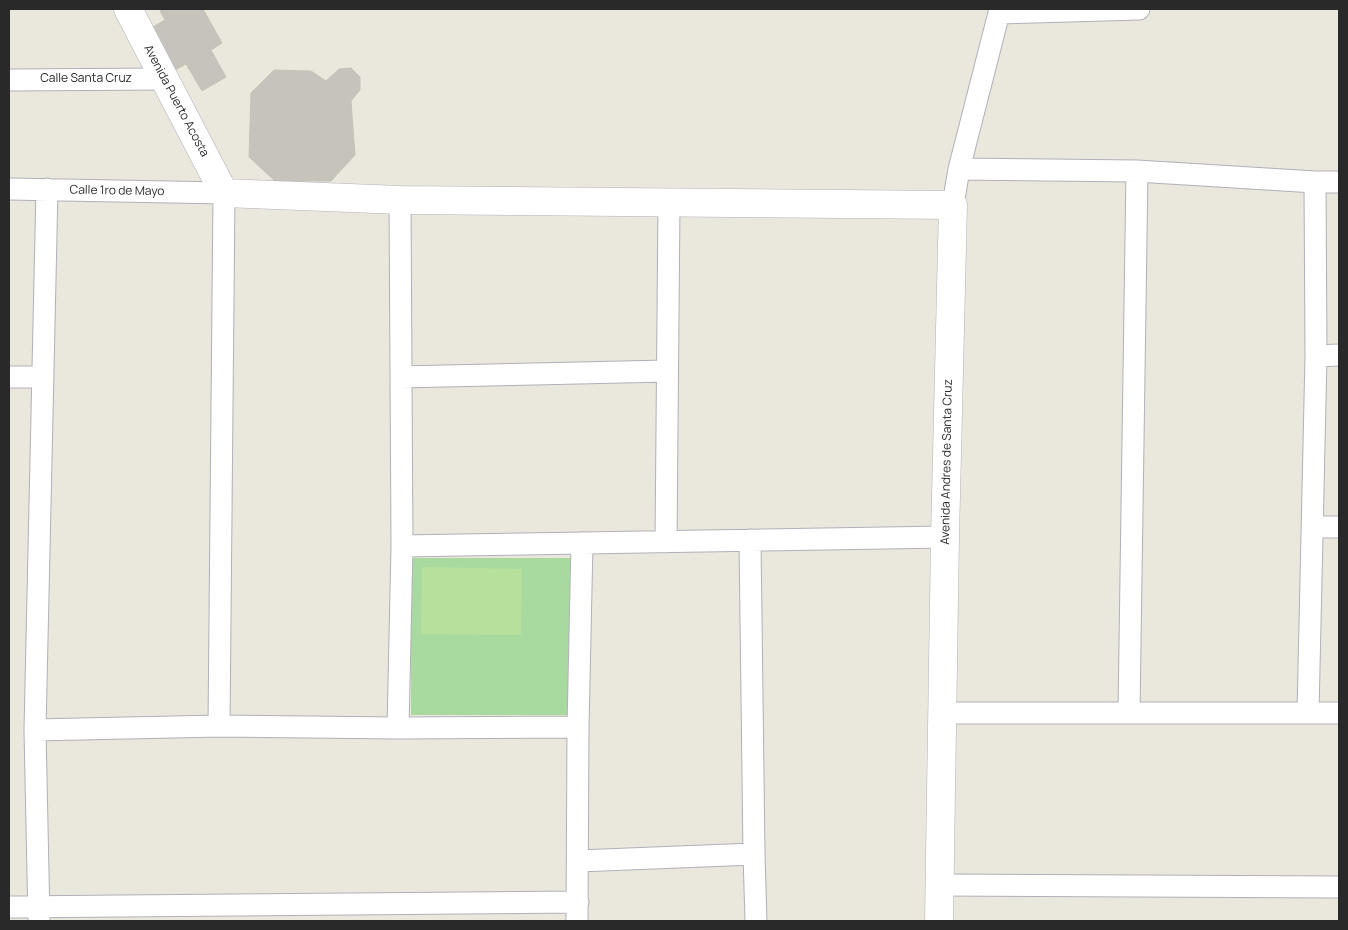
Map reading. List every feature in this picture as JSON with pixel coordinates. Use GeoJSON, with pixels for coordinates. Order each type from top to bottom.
{"type":"FeatureCollection","features":[{"type":"Feature","properties":{"kind":"street","name":"Avenida Puerto Acosta"},"geometry":{"type":"LineString","coordinates":[[128,9],[224,193]]}},
{"type":"Feature","properties":{"kind":"street"},"geometry":{"type":"LineString","coordinates":[[999,11],[1139,9]]}},
{"type":"Feature","properties":{"kind":"street","name":"Avenida Andres de Santa Cruz"},"geometry":{"type":"LineString","coordinates":[[939,921],[945,537],[953,205],[959,168],[999,11]]}},
{"type":"Feature","properties":{"kind":"street","name":"Calle Santa Cruz"},"geometry":{"type":"LineString","coordinates":[[9,80],[164,79]]}},
{"type":"Feature","properties":{"kind":"street"},"geometry":{"type":"LineString","coordinates":[[959,168],[1137,171],[1339,182]]}},
{"type":"Feature","properties":{"kind":"street"},"geometry":{"type":"LineString","coordinates":[[1129,712],[1137,171]]}},
{"type":"Feature","properties":{"kind":"street"},"geometry":{"type":"LineString","coordinates":[[1308,713],[1314,526],[1316,356],[1315,182]]}},
{"type":"Feature","properties":{"kind":"street","name":"Calle 1ro de Mayo"},"geometry":{"type":"LineString","coordinates":[[9,189],[224,193]]}},
{"type":"Feature","properties":{"kind":"street"},"geometry":{"type":"LineString","coordinates":[[39,914],[35,730],[47,189]]}},
{"type":"Feature","properties":{"kind":"street"},"geometry":{"type":"LineString","coordinates":[[220,726],[224,193],[400,200],[953,205]]}},
{"type":"Feature","properties":{"kind":"street"},"geometry":{"type":"LineString","coordinates":[[398,728],[402,546],[400,200]]}},
{"type":"Feature","properties":{"kind":"street"},"geometry":{"type":"LineString","coordinates":[[666,542],[669,203]]}},
{"type":"Feature","properties":{"kind":"street"},"geometry":{"type":"LineString","coordinates":[[1316,356],[1339,355]]}},
{"type":"Feature","properties":{"kind":"street"},"geometry":{"type":"LineString","coordinates":[[401,377],[667,371]]}},
{"type":"Feature","properties":{"kind":"street"},"geometry":{"type":"LineString","coordinates":[[9,377],[44,377]]}},
{"type":"Feature","properties":{"kind":"street"},"geometry":{"type":"LineString","coordinates":[[1314,526],[1339,527]]}},
{"type":"Feature","properties":{"kind":"street"},"geometry":{"type":"LineString","coordinates":[[402,546],[945,537]]}},
{"type":"Feature","properties":{"kind":"street"},"geometry":{"type":"LineString","coordinates":[[750,540],[756,921]]}},
{"type":"Feature","properties":{"kind":"street"},"geometry":{"type":"LineString","coordinates":[[9,907],[39,914],[578,912],[578,727],[582,543]]}},
{"type":"Feature","properties":{"kind":"street"},"geometry":{"type":"LineString","coordinates":[[943,713],[1339,713]]}},
{"type":"Feature","properties":{"kind":"street"},"geometry":{"type":"LineString","coordinates":[[35,730],[220,726],[398,728],[578,727]]}},
{"type":"Feature","properties":{"kind":"street"},"geometry":{"type":"LineString","coordinates":[[578,861],[754,854]]}},
{"type":"Feature","properties":{"kind":"street"},"geometry":{"type":"LineString","coordinates":[[940,885],[1339,887]]}},
{"type":"Feature","properties":{"kind":"green space"},"geometry":{"type":"Polygon","coordinates":[[[411,558],[570,558],[571,715],[411,715],[411,558]]]}},
{"type":"Feature","properties":{"kind":"green space"},"geometry":{"type":"Polygon","coordinates":[[[422,567],[522,569],[521,635],[421,634],[422,567]]]}},
{"type":"Feature","properties":{"kind":"building"},"geometry":{"type":"Polygon","coordinates":[[[163,9],[203,9],[222,43],[211,50],[226,77],[202,91],[186,64],[175,70],[151,28],[165,20],[160,11],[163,9]]]}},
{"type":"Feature","properties":{"kind":"building"},"geometry":{"type":"Polygon","coordinates":[[[351,68],[360,77],[360,90],[351,101],[355,155],[331,181],[275,181],[249,157],[251,93],[274,70],[311,71],[326,81],[339,69],[351,68]]]}}]}
